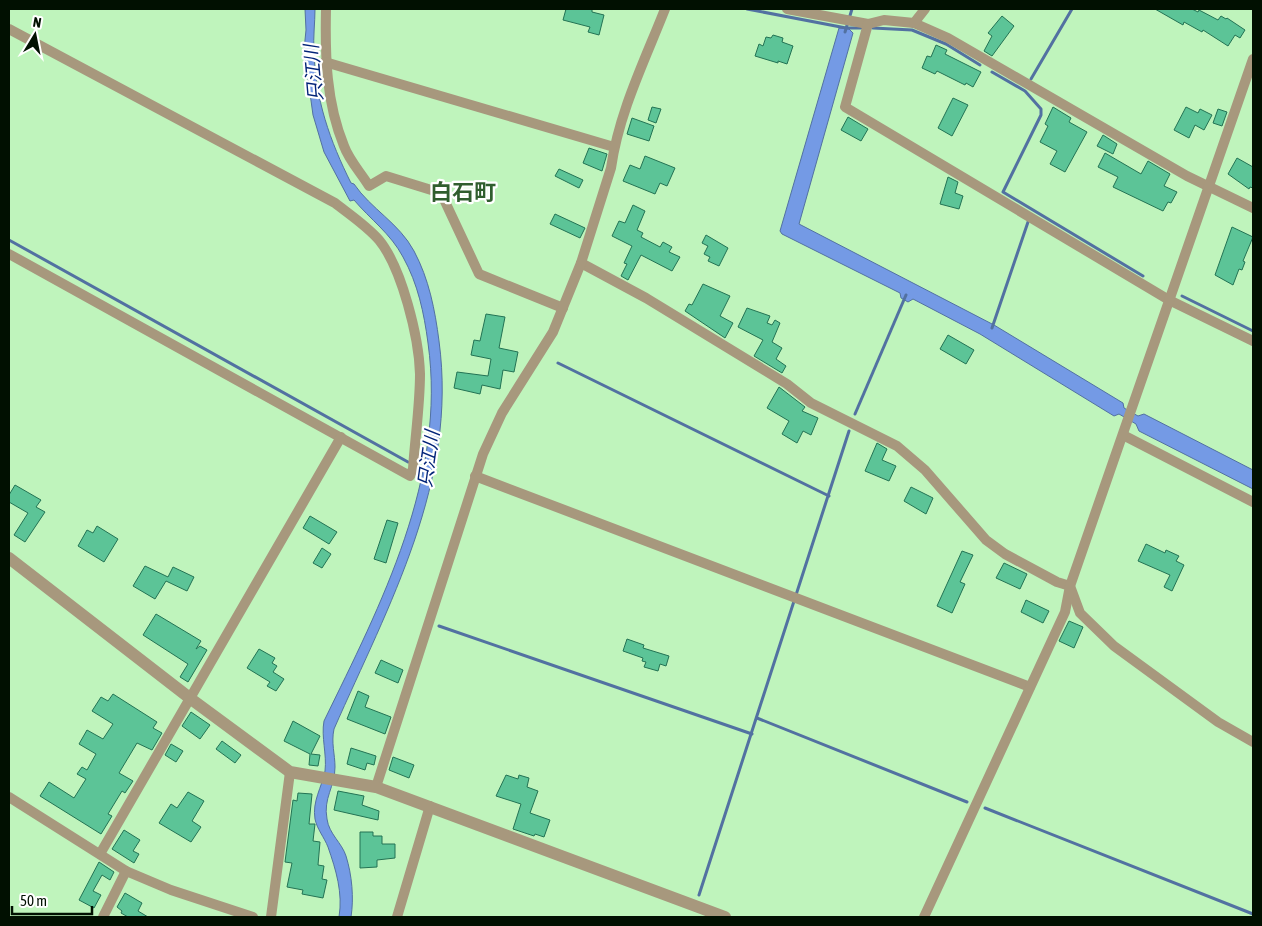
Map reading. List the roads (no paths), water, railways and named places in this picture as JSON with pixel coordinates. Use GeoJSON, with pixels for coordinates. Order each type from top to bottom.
{"type":"FeatureCollection","features":[{"type":"Feature","properties":{"kind":"street"},"geometry":{"type":"LineString","coordinates":[[326,9],[325,62],[331,107],[344,148],[369,186],[386,176],[441,193],[479,274],[564,308]]}},
{"type":"Feature","properties":{"kind":"street"},"geometry":{"type":"LineString","coordinates":[[376,787],[475,476],[502,413],[553,332],[564,308],[581,263],[611,168],[614,147],[633,88],[665,9]]}},
{"type":"Feature","properties":{"kind":"street"},"geometry":{"type":"LineString","coordinates":[[787,9],[868,24],[884,20],[914,23],[948,38],[1187,176],[1208,184],[1253,208]]}},
{"type":"Feature","properties":{"kind":"street"},"geometry":{"type":"LineString","coordinates":[[914,23],[925,9]]}},
{"type":"Feature","properties":{"kind":"street"},"geometry":{"type":"LineString","coordinates":[[868,24],[846,107],[1169,300],[1253,341]]}},
{"type":"Feature","properties":{"kind":"street"},"geometry":{"type":"LineString","coordinates":[[9,29],[335,203],[378,239],[393,261],[402,283],[420,372],[413,469],[410,476],[9,254]]}},
{"type":"Feature","properties":{"kind":"street"},"geometry":{"type":"LineString","coordinates":[[924,917],[1066,612],[1070,586],[1208,184],[1253,59]]}},
{"type":"Feature","properties":{"kind":"street"},"geometry":{"type":"LineString","coordinates":[[325,62],[614,147]]}},
{"type":"Feature","properties":{"kind":"street"},"geometry":{"type":"LineString","coordinates":[[581,263],[679,318],[787,384],[811,403],[898,446],[925,470],[986,540],[1005,554],[1070,586],[1080,613],[1114,646],[1218,722],[1253,742]]}},
{"type":"Feature","properties":{"kind":"street"},"geometry":{"type":"LineString","coordinates":[[1123,435],[1253,502]]}},
{"type":"Feature","properties":{"kind":"street"},"geometry":{"type":"LineString","coordinates":[[100,854],[341,437]]}},
{"type":"Feature","properties":{"kind":"street"},"geometry":{"type":"LineString","coordinates":[[475,476],[1030,687]]}},
{"type":"Feature","properties":{"kind":"street"},"geometry":{"type":"LineString","coordinates":[[9,558],[191,699],[290,772],[315,778],[376,787],[725,917]]}},
{"type":"Feature","properties":{"kind":"street"},"geometry":{"type":"LineString","coordinates":[[271,917],[290,772]]}},
{"type":"Feature","properties":{"kind":"street"},"geometry":{"type":"LineString","coordinates":[[9,797],[126,870],[171,890],[253,917]]}},
{"type":"Feature","properties":{"kind":"street"},"geometry":{"type":"LineString","coordinates":[[397,917],[430,806]]}},
{"type":"Feature","properties":{"kind":"street"},"geometry":{"type":"LineString","coordinates":[[103,917],[126,870]]}},
{"type":"Feature","properties":{"kind":"water","name":"只江川"},"geometry":{"type":"Polygon","coordinates":[[[305,9],[315,9],[314,46],[317,86],[330,135],[343,167],[351,183],[408,241],[424,273],[431,295],[439,341],[442,393],[438,444],[429,493],[414,541],[376,635],[334,729],[334,774],[326,812],[330,829],[344,851],[348,863],[352,894],[351,917],[339,917],[340,899],[336,873],[328,847],[317,826],[314,812],[325,771],[324,721],[367,632],[405,539],[428,443],[431,393],[425,321],[420,299],[408,267],[398,249],[386,234],[354,200],[350,201],[324,152],[313,115],[304,50],[306,30],[305,9]]]}},
{"type":"Feature","properties":{"kind":"water"},"geometry":{"type":"Polygon","coordinates":[[[839,28],[849,29],[853,33],[799,224],[994,325],[1123,403],[1124,408],[1138,416],[1144,414],[1253,470],[1253,489],[1139,431],[1136,424],[1119,414],[1114,416],[980,334],[913,299],[908,302],[901,298],[900,293],[782,234],[780,231],[839,28]]]}},
{"type":"Feature","properties":{"kind":"waterway"},"geometry":{"type":"LineString","coordinates":[[747,9],[846,28],[861,28]]}},
{"type":"Feature","properties":{"kind":"waterway"},"geometry":{"type":"LineString","coordinates":[[845,32],[852,9]]}},
{"type":"Feature","properties":{"kind":"waterway"},"geometry":{"type":"LineString","coordinates":[[1031,79],[1072,9]]}},
{"type":"Feature","properties":{"kind":"waterway"},"geometry":{"type":"LineString","coordinates":[[873,28],[912,30],[946,44],[980,65]]}},
{"type":"Feature","properties":{"kind":"waterway"},"geometry":{"type":"LineString","coordinates":[[992,72],[1025,91],[1041,109],[1041,115],[1003,192],[1143,276]]}},
{"type":"Feature","properties":{"kind":"waterway"},"geometry":{"type":"LineString","coordinates":[[992,328],[1028,222]]}},
{"type":"Feature","properties":{"kind":"waterway","name":"只江川"},"geometry":{"type":"LineString","coordinates":[[9,240],[408,462]]}},
{"type":"Feature","properties":{"kind":"waterway"},"geometry":{"type":"LineString","coordinates":[[855,414],[906,295]]}},
{"type":"Feature","properties":{"kind":"waterway"},"geometry":{"type":"LineString","coordinates":[[1182,296],[1253,331]]}},
{"type":"Feature","properties":{"kind":"waterway"},"geometry":{"type":"LineString","coordinates":[[558,363],[829,496]]}},
{"type":"Feature","properties":{"kind":"waterway"},"geometry":{"type":"LineString","coordinates":[[699,895],[849,431]]}},
{"type":"Feature","properties":{"kind":"waterway"},"geometry":{"type":"LineString","coordinates":[[439,626],[752,734]]}},
{"type":"Feature","properties":{"kind":"waterway"},"geometry":{"type":"LineString","coordinates":[[757,718],[967,802]]}},
{"type":"Feature","properties":{"kind":"waterway"},"geometry":{"type":"LineString","coordinates":[[985,808],[1253,914]]}},
{"type":"Feature","properties":{"kind":"district","name":"白石町"},"geometry":{"type":"Point","coordinates":[463,192]}}]}
